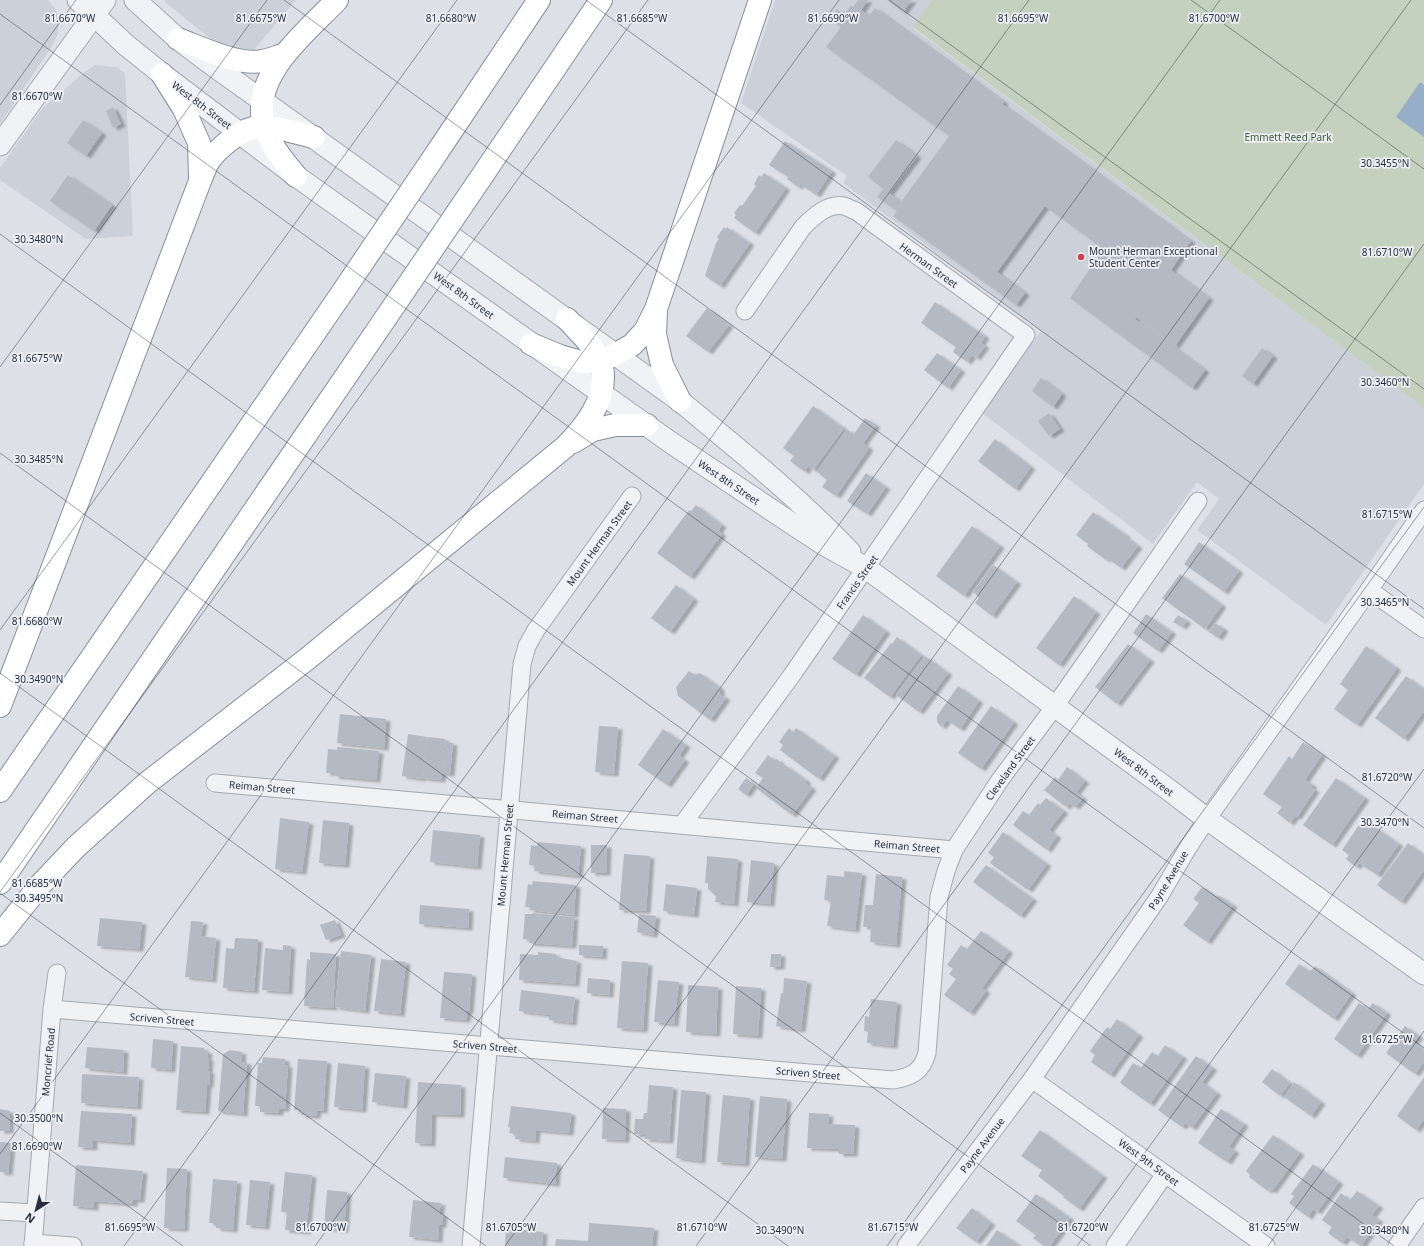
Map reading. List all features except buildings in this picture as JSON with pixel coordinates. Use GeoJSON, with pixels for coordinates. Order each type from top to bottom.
{"type":"FeatureCollection","features":[{"type":"Feature","properties":{"kind":"highway"},"geometry":{"type":"LineString","coordinates":[[296,176],[281,158],[273,145],[262,113],[262,101],[266,84],[285,54],[337,0]]}},
{"type":"Feature","properties":{"kind":"highway"},"geometry":{"type":"LineString","coordinates":[[0,791],[344,290],[539,0]]}},
{"type":"Feature","properties":{"kind":"highway"},"geometry":{"type":"LineString","coordinates":[[0,883],[385,319],[600,0]]}},
{"type":"Feature","properties":{"kind":"highway"},"geometry":{"type":"LineString","coordinates":[[532,344],[560,356],[581,362],[608,358],[632,345],[645,331],[656,309],[760,0]]}},
{"type":"Feature","properties":{"kind":"highway"},"geometry":{"type":"LineString","coordinates":[[178,39],[243,61],[261,62],[285,54]]}},
{"type":"Feature","properties":{"kind":"highway"},"geometry":{"type":"LineString","coordinates":[[162,74],[184,109],[199,143],[200,181]]}},
{"type":"Feature","properties":{"kind":"highway"},"geometry":{"type":"LineString","coordinates":[[0,706],[200,181],[210,160],[221,148],[240,134],[252,128],[287,130],[314,137]]}},
{"type":"Feature","properties":{"kind":"highway"},"geometry":{"type":"LineString","coordinates":[[656,309],[655,334],[662,365],[680,401]]}},
{"type":"Feature","properties":{"kind":"highway"},"geometry":{"type":"LineString","coordinates":[[567,319],[591,345],[608,358]]}},
{"type":"Feature","properties":{"kind":"highway"},"geometry":{"type":"LineString","coordinates":[[0,935],[41,884],[76,847],[147,783],[307,659],[565,447],[581,431],[592,413],[601,394],[608,358]]}},
{"type":"Feature","properties":{"kind":"highway"},"geometry":{"type":"LineString","coordinates":[[565,447],[593,430],[615,425],[647,426]]}},
{"type":"Feature","properties":{"kind":"street","name":"West 8th Street"},"geometry":{"type":"LineString","coordinates":[[78,0],[99,8],[126,45],[296,176],[647,426],[823,544],[866,568],[1169,790],[1206,820],[1424,974]]}},
{"type":"Feature","properties":{"kind":"street"},"geometry":{"type":"LineString","coordinates":[[135,0],[178,39],[214,66],[567,319]]}},
{"type":"Feature","properties":{"kind":"street"},"geometry":{"type":"LineString","coordinates":[[0,145],[99,8]]}},
{"type":"Feature","properties":{"kind":"street","name":"Herman Street"},"geometry":{"type":"LineString","coordinates":[[745,311],[803,227],[815,215],[829,207],[843,206],[856,211],[1026,335]]}},
{"type":"Feature","properties":{"kind":"street","name":"Francis Street"},"geometry":{"type":"LineString","coordinates":[[682,825],[792,675],[1026,335]]}},
{"type":"Feature","properties":{"kind":"street","name":"West 8th Street"},"geometry":{"type":"LineString","coordinates":[[608,358],[680,401],[728,440],[830,530],[866,568]]}},
{"type":"Feature","properties":{"kind":"street","name":"Mount Herman Street"},"geometry":{"type":"LineString","coordinates":[[471,1246],[522,664],[526,646],[536,630],[632,496]]}},
{"type":"Feature","properties":{"kind":"street","name":"Cleveland Street"},"geometry":{"type":"LineString","coordinates":[[916,1072],[924,1063],[927,1053],[939,897],[946,871],[954,850],[1000,780],[1055,706],[1198,502]]}},
{"type":"Feature","properties":{"kind":"street","name":"Payne Avenue"},"geometry":{"type":"LineString","coordinates":[[906,1246],[1032,1079],[1159,897],[1206,820],[1424,510]]}},
{"type":"Feature","properties":{"kind":"street"},"geometry":{"type":"LineString","coordinates":[[1369,590],[1424,629]]}},
{"type":"Feature","properties":{"kind":"street","name":"Reiman Street"},"geometry":{"type":"LineString","coordinates":[[215,783],[954,850]]}},
{"type":"Feature","properties":{"kind":"street","name":"Moncrief Road"},"geometry":{"type":"LineString","coordinates":[[33,1244],[52,1009],[57,973]]}},
{"type":"Feature","properties":{"kind":"street","name":"Scriven Street"},"geometry":{"type":"LineString","coordinates":[[52,1009],[893,1080],[906,1078],[916,1072]]}},
{"type":"Feature","properties":{"kind":"street","name":"West 9th Street"},"geometry":{"type":"LineString","coordinates":[[1032,1079],[1266,1246]]}},
{"type":"Feature","properties":{"kind":"street"},"geometry":{"type":"LineString","coordinates":[[1115,1246],[1165,1174]]}},
{"type":"Feature","properties":{"kind":"street"},"geometry":{"type":"LineString","coordinates":[[1397,1246],[1424,1207]]}},
{"type":"Feature","properties":{"kind":"street"},"geometry":{"type":"LineString","coordinates":[[0,1211],[35,1213]]}},
{"type":"Feature","properties":{"kind":"street"},"geometry":{"type":"LineString","coordinates":[[33,1244],[73,1246]]}},
{"type":"Feature","properties":{"kind":"shaded area"},"geometry":{"type":"Polygon","coordinates":[[[0,0],[48,0],[56,10],[59,21],[58,34],[52,46],[0,124],[0,0]]]}},
{"type":"Feature","properties":{"kind":"shaded area"},"geometry":{"type":"Polygon","coordinates":[[[164,0],[296,0],[252,52],[221,47],[164,0]]]}},
{"type":"Feature","properties":{"kind":"shaded area","name":"Mount Herman Exceptional Student Center"},"geometry":{"type":"Polygon","coordinates":[[[775,0],[932,0],[913,28],[1424,408],[1424,484],[1326,625],[1197,530],[1219,499],[1197,482],[1153,544],[981,412],[1041,331],[843,183],[847,176],[741,103],[775,0]]]}},
{"type":"Feature","properties":{"kind":"shaded area"},"geometry":{"type":"Polygon","coordinates":[[[95,65],[116,67],[125,73],[133,236],[86,239],[0,180],[0,168],[42,109],[82,74],[95,65]]]}},
{"type":"Feature","properties":{"kind":"green space","name":"Emmett Reed Park"},"geometry":{"type":"Polygon","coordinates":[[[932,0],[1424,0],[1424,408],[913,27],[932,0]]]}},
{"type":"Feature","properties":{"kind":"water"},"geometry":{"type":"Polygon","coordinates":[[[1420,82],[1424,85],[1424,137],[1396,117],[1420,82]]]}},
{"type":"Feature","properties":{"kind":"place","name":"Mount Herman Exceptional Student Center"},"geometry":{"type":"Point","coordinates":[1081,257]}}]}
